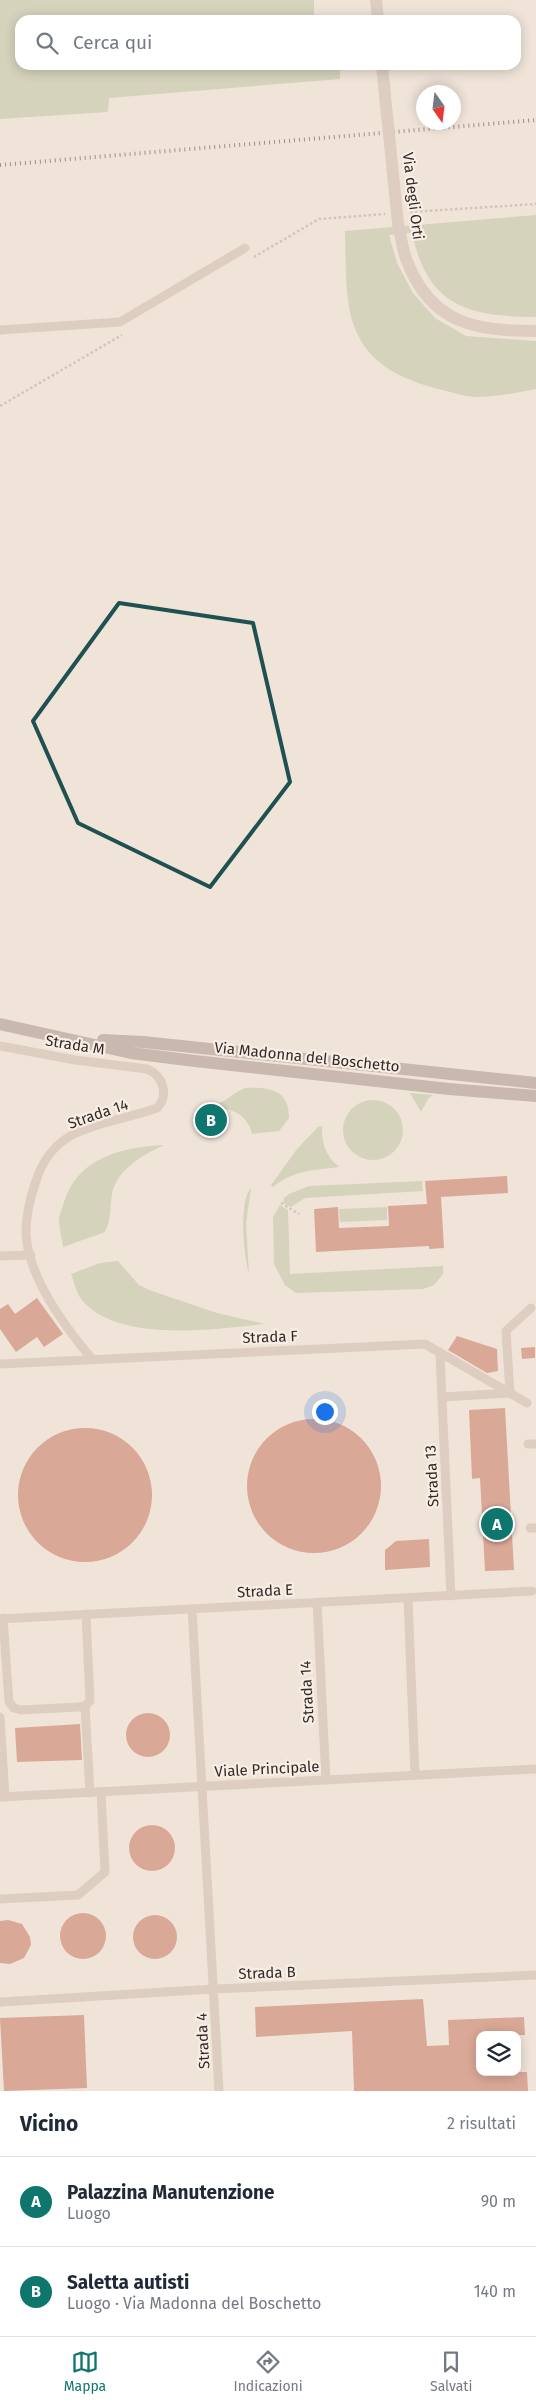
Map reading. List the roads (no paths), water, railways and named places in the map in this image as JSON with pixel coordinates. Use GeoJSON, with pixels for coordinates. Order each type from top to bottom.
{"type":"FeatureCollection","features":[{"type":"Feature","properties":{"kind":"main road","name":"Via Madonna del Boschetto"},"geometry":{"type":"LineString","coordinates":[[0,1024],[76,1039],[131,1053],[251,1068],[536,1096]]}},
{"type":"Feature","properties":{"kind":"main road","name":"Via Madonna del Boschetto"},"geometry":{"type":"LineString","coordinates":[[76,1039],[142,1042],[536,1083]]}},
{"type":"Feature","properties":{"kind":"street"},"geometry":{"type":"LineString","coordinates":[[376,0],[378,15]]}},
{"type":"Feature","properties":{"kind":"street","name":"Via degli Orti"},"geometry":{"type":"LineString","coordinates":[[382,70],[398,223],[406,259],[412,275],[426,294],[442,310],[454,319],[469,326],[506,331],[536,331]]}},
{"type":"Feature","properties":{"kind":"lane"},"geometry":{"type":"LineString","coordinates":[[0,330],[120,322],[245,248]]}},
{"type":"Feature","properties":{"kind":"lane","name":"Strada M"},"geometry":{"type":"LineString","coordinates":[[0,1046],[74,1060],[147,1069]]}},
{"type":"Feature","properties":{"kind":"lane","name":"Strada 14"},"geometry":{"type":"LineString","coordinates":[[92,1359],[56,1311],[30,1255],[26,1233],[29,1203],[37,1175],[50,1153],[72,1135],[157,1108],[163,1098],[162,1081],[156,1073],[147,1069]]}},
{"type":"Feature","properties":{"kind":"lane"},"geometry":{"type":"LineString","coordinates":[[0,1256],[30,1255]]}},
{"type":"Feature","properties":{"kind":"lane"},"geometry":{"type":"LineString","coordinates":[[442,1397],[510,1393],[506,1331],[531,1308]]}},
{"type":"Feature","properties":{"kind":"lane","name":"Strada F"},"geometry":{"type":"LineString","coordinates":[[0,1364],[425,1344],[440,1355],[527,1403]]}},
{"type":"Feature","properties":{"kind":"lane","name":"Strada 13"},"geometry":{"type":"LineString","coordinates":[[440,1355],[451,1596]]}},
{"type":"Feature","properties":{"kind":"lane","name":"Strada E"},"geometry":{"type":"LineString","coordinates":[[1,1619],[532,1591]]}},
{"type":"Feature","properties":{"kind":"lane"},"geometry":{"type":"LineString","coordinates":[[408,1598],[415,1775]]}},
{"type":"Feature","properties":{"kind":"lane","name":"Strada 14"},"geometry":{"type":"LineString","coordinates":[[316,1602],[326,1780]]}},
{"type":"Feature","properties":{"kind":"lane","name":"Strada 4"},"geometry":{"type":"LineString","coordinates":[[192,1609],[219,2091]]}},
{"type":"Feature","properties":{"kind":"lane"},"geometry":{"type":"LineString","coordinates":[[1,1619],[5,1702],[21,1710],[84,1706],[90,1701],[92,1693],[86,1614]]}},
{"type":"Feature","properties":{"kind":"lane"},"geometry":{"type":"LineString","coordinates":[[84,1706],[90,1793]]}},
{"type":"Feature","properties":{"kind":"lane"},"geometry":{"type":"LineString","coordinates":[[0,1717],[2,1797]]}},
{"type":"Feature","properties":{"kind":"lane","name":"Viale Principale"},"geometry":{"type":"LineString","coordinates":[[2,1797],[536,1769]]}},
{"type":"Feature","properties":{"kind":"lane"},"geometry":{"type":"LineString","coordinates":[[0,1899],[78,1895],[105,1872],[101,1792]]}},
{"type":"Feature","properties":{"kind":"lane","name":"Strada B"},"geometry":{"type":"LineString","coordinates":[[0,2002],[214,1989],[536,1975]]}},
{"type":"Feature","properties":{"kind":"railway"},"geometry":{"type":"LineString","coordinates":[[0,165],[536,120]]}},
{"type":"Feature","properties":{"kind":"place","name":"Saletta autisti"},"geometry":{"type":"Point","coordinates":[211,1120]}},
{"type":"Feature","properties":{"kind":"place","name":"Palazzina Manutenzione"},"geometry":{"type":"Point","coordinates":[497,1524]}}]}
